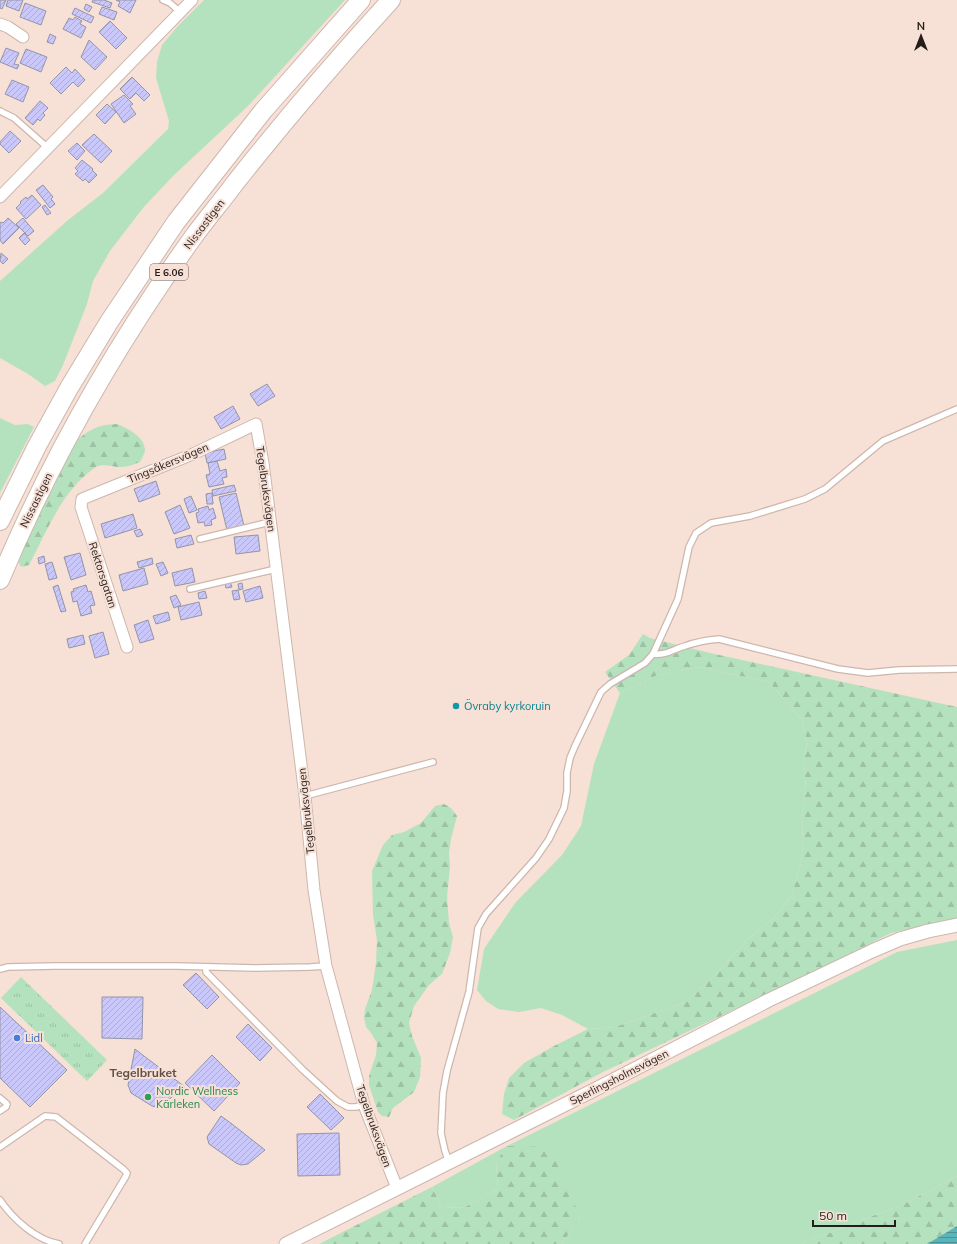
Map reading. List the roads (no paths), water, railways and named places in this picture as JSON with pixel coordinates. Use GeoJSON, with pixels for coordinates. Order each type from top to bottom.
{"type":"FeatureCollection","features":[{"type":"Feature","properties":{"kind":"highway","name":"Nissastigen"},"geometry":{"type":"LineString","coordinates":[[0,521],[37,446],[69,388],[109,322],[176,222],[263,111],[361,0]]}},
{"type":"Feature","properties":{"kind":"highway","name":"Nissastigen"},"geometry":{"type":"LineString","coordinates":[[0,580],[18,538],[60,453],[92,395],[137,320],[194,236],[279,128],[391,0]]}},
{"type":"Feature","properties":{"kind":"street"},"geometry":{"type":"LineString","coordinates":[[0,197],[192,0]]}},
{"type":"Feature","properties":{"kind":"street"},"geometry":{"type":"LineString","coordinates":[[0,24],[8,27],[23,37]]}},
{"type":"Feature","properties":{"kind":"street","name":"Tingsåkersvägen"},"geometry":{"type":"LineString","coordinates":[[81,503],[82,499],[193,454],[256,424]]}},
{"type":"Feature","properties":{"kind":"street","name":"Tegelbruksvägen"},"geometry":{"type":"LineString","coordinates":[[256,424],[276,569],[314,890],[326,966],[364,1105],[384,1159],[397,1188]]}},
{"type":"Feature","properties":{"kind":"street","name":"Rektorsgatan"},"geometry":{"type":"LineString","coordinates":[[81,503],[81,507],[127,647]]}},
{"type":"Feature","properties":{"kind":"street","name":"Sperlingsholmsvägen"},"geometry":{"type":"LineString","coordinates":[[286,1244],[594,1090],[769,1000],[872,950],[900,939],[957,925]]}},
{"type":"Feature","properties":{"kind":"lane"},"geometry":{"type":"LineString","coordinates":[[163,0],[170,3],[180,12]]}},
{"type":"Feature","properties":{"kind":"lane"},"geometry":{"type":"LineString","coordinates":[[0,111],[14,118],[48,148]]}},
{"type":"Feature","properties":{"kind":"lane"},"geometry":{"type":"LineString","coordinates":[[449,1163],[441,1133],[443,1093],[447,1071],[469,992],[478,928],[486,914],[536,858],[549,839],[564,808],[570,758],[601,692],[610,684],[645,663],[653,654],[678,599],[689,547],[696,533],[711,523],[750,516],[805,499],[825,489],[883,441],[957,408]]}},
{"type":"Feature","properties":{"kind":"lane"},"geometry":{"type":"LineString","coordinates":[[200,539],[270,522]]}},
{"type":"Feature","properties":{"kind":"lane"},"geometry":{"type":"LineString","coordinates":[[190,589],[276,569]]}},
{"type":"Feature","properties":{"kind":"lane"},"geometry":{"type":"LineString","coordinates":[[653,654],[661,655],[705,640],[719,639],[838,669],[868,673],[899,670],[957,669]]}},
{"type":"Feature","properties":{"kind":"lane"},"geometry":{"type":"LineString","coordinates":[[304,796],[433,762]]}},
{"type":"Feature","properties":{"kind":"lane"},"geometry":{"type":"LineString","coordinates":[[0,969],[54,966],[255,968],[326,966]]}},
{"type":"Feature","properties":{"kind":"lane"},"geometry":{"type":"LineString","coordinates":[[206,967],[206,972],[303,1070],[337,1101],[348,1107],[364,1105]]}},
{"type":"Feature","properties":{"kind":"lane"},"geometry":{"type":"LineString","coordinates":[[0,1098],[7,1104],[6,1107],[0,1111]]}},
{"type":"Feature","properties":{"kind":"lane"},"geometry":{"type":"LineString","coordinates":[[0,1147],[44,1116],[56,1117],[127,1173],[85,1244]]}},
{"type":"Feature","properties":{"kind":"lane"},"geometry":{"type":"LineString","coordinates":[[0,1200],[6,1209],[22,1224],[51,1242],[59,1244]]}},
{"type":"Feature","properties":{"kind":"water"},"geometry":{"type":"Polygon","coordinates":[[[957,1226],[957,1244],[927,1244],[957,1226]]]}},
{"type":"Feature","properties":{"kind":"place","name":"Övraby kyrkoruin"},"geometry":{"type":"Point","coordinates":[456,706]}},
{"type":"Feature","properties":{"kind":"place","name":"Lidl"},"geometry":{"type":"Point","coordinates":[17,1038]}},
{"type":"Feature","properties":{"kind":"place","name":"Nordic Wellness Kärleken"},"geometry":{"type":"Point","coordinates":[148,1097]}},
{"type":"Feature","properties":{"kind":"district","name":"Tegelbruket"},"geometry":{"type":"Point","coordinates":[143,1072]}}]}
